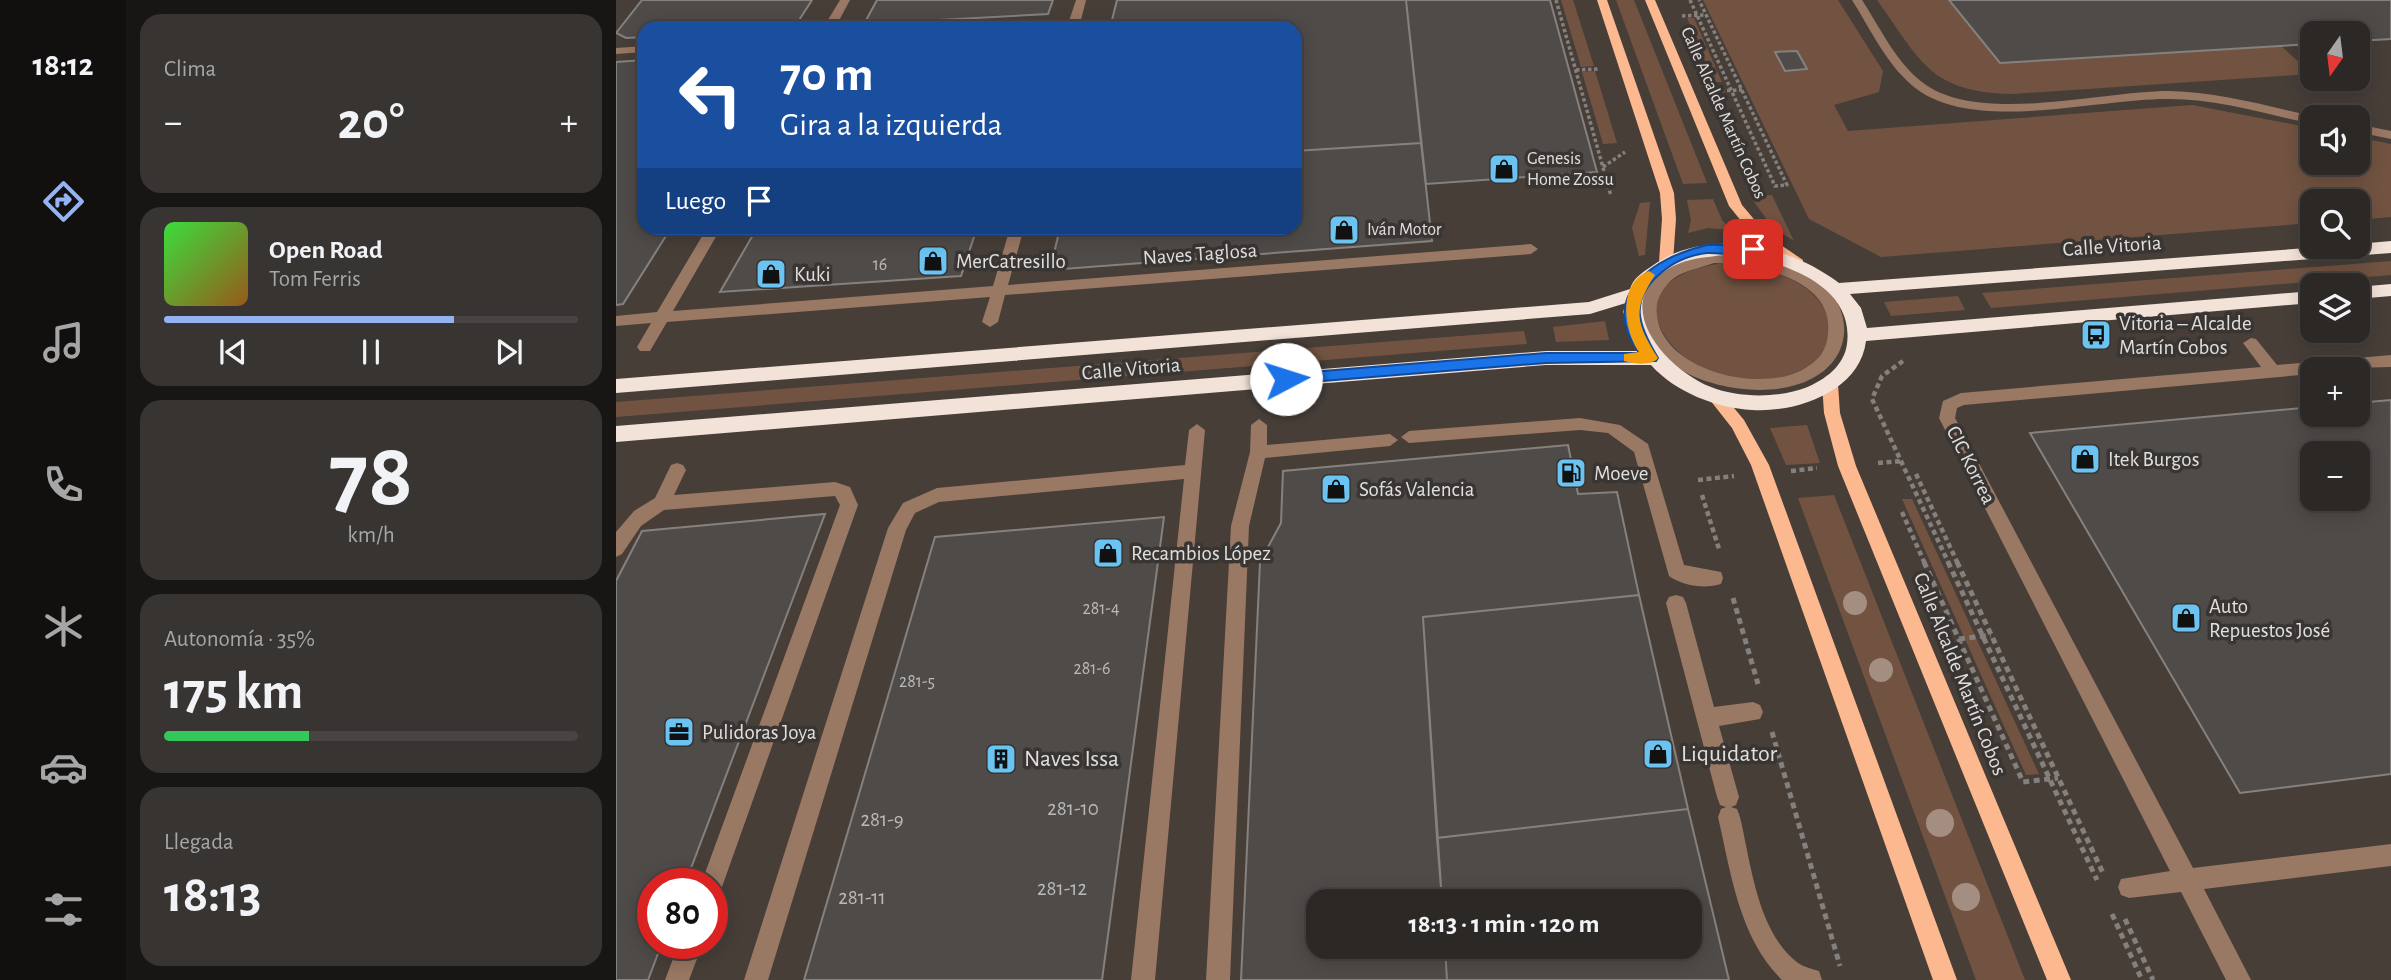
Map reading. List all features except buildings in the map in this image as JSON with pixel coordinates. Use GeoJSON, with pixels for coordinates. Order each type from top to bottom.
{"type":"FeatureCollection","features":[{"type":"Feature","properties":{"kind":"highway","name":"Calle Vitoria"},"geometry":{"type":"LineString","coordinates":[[1836,289],[2391,247]]}},
{"type":"Feature","properties":{"kind":"highway"},"geometry":{"type":"LineString","coordinates":[[1730,248],[1753,249],[1798,263],[1836,289],[1852,313],[1857,335],[1855,353],[1846,370],[1830,384],[1815,392],[1777,401],[1756,402],[1714,395],[1672,376],[1651,358],[1633,327],[1632,311],[1636,293],[1653,270],[1666,262],[1707,249],[1730,248]]}},
{"type":"Feature","properties":{"kind":"highway"},"geometry":{"type":"LineString","coordinates":[[2370,292],[2391,290]]}},
{"type":"Feature","properties":{"kind":"highway","name":"Calle Vitoria"},"geometry":{"type":"LineString","coordinates":[[616,386],[1576,310],[1636,293]]}},
{"type":"Feature","properties":{"kind":"highway"},"geometry":{"type":"LineString","coordinates":[[1857,335],[2300,298]]}},
{"type":"Feature","properties":{"kind":"highway","name":"Calle Vitoria"},"geometry":{"type":"LineString","coordinates":[[616,434],[1546,358],[1651,358]]}},
{"type":"Feature","properties":{"kind":"main road"},"geometry":{"type":"LineString","coordinates":[[1602,0],[1667,193],[1670,219],[1666,262]]}},
{"type":"Feature","properties":{"kind":"main road","name":"Calle Alcalde Martín Cobos"},"geometry":{"type":"LineString","coordinates":[[1650,0],[1736,206],[1765,240],[1798,263]]}},
{"type":"Feature","properties":{"kind":"main road","name":"Calle Alcalde Martín Cobos"},"geometry":{"type":"LineString","coordinates":[[1830,384],[1832,413],[1847,466],[2059,980]]}},
{"type":"Feature","properties":{"kind":"main road"},"geometry":{"type":"LineString","coordinates":[[1714,395],[1750,444],[1762,473],[1945,980]]}},
{"type":"Feature","properties":{"kind":"street"},"geometry":{"type":"LineString","coordinates":[[833,21],[845,0]]}},
{"type":"Feature","properties":{"kind":"street"},"geometry":{"type":"LineString","coordinates":[[1075,21],[1081,0]]}},
{"type":"Feature","properties":{"kind":"street"},"geometry":{"type":"LineString","coordinates":[[1857,0],[1906,74],[1925,89],[1948,100],[1985,107],[2170,95],[2300,118]]}},
{"type":"Feature","properties":{"kind":"street"},"geometry":{"type":"LineString","coordinates":[[616,51],[637,50]]}},
{"type":"Feature","properties":{"kind":"street"},"geometry":{"type":"LineString","coordinates":[[2370,131],[2391,135]]}},
{"type":"Feature","properties":{"kind":"street"},"geometry":{"type":"LineString","coordinates":[[645,347],[710,235]]}},
{"type":"Feature","properties":{"kind":"street"},"geometry":{"type":"LineString","coordinates":[[990,322],[1015,235]]}},
{"type":"Feature","properties":{"kind":"street","name":"Naves Taglosa"},"geometry":{"type":"LineString","coordinates":[[616,321],[1531,249]]}},
{"type":"Feature","properties":{"kind":"street"},"geometry":{"type":"LineString","coordinates":[[1713,258],[1760,261],[1790,272],[1824,299],[1835,321],[1834,345],[1821,365],[1810,373],[1767,386],[1733,385],[1701,375],[1674,360],[1656,340],[1647,318],[1650,297],[1672,272],[1713,258]]}},
{"type":"Feature","properties":{"kind":"street"},"geometry":{"type":"LineString","coordinates":[[2250,343],[2273,370]]}},
{"type":"Feature","properties":{"kind":"street","name":"CIC Korrea"},"geometry":{"type":"LineString","coordinates":[[2239,980],[1947,418],[1949,405],[1961,399],[2391,361]]}},
{"type":"Feature","properties":{"kind":"street"},"geometry":{"type":"LineString","coordinates":[[1258,452],[1399,438],[1604,424],[1628,434],[1642,449],[1676,570],[1684,576],[1722,583]]}},
{"type":"Feature","properties":{"kind":"street"},"geometry":{"type":"LineString","coordinates":[[1218,980],[1240,526],[1258,452],[1259,425]]}},
{"type":"Feature","properties":{"kind":"street"},"geometry":{"type":"LineString","coordinates":[[1143,980],[1197,430]]}},
{"type":"Feature","properties":{"kind":"street"},"geometry":{"type":"LineString","coordinates":[[662,503],[677,470]]}},
{"type":"Feature","properties":{"kind":"street"},"geometry":{"type":"LineString","coordinates":[[756,980],[897,527],[909,508],[937,495],[1193,471]]}},
{"type":"Feature","properties":{"kind":"street"},"geometry":{"type":"LineString","coordinates":[[616,549],[641,512],[662,503],[835,489],[844,492],[849,505],[718,868]]}},
{"type":"Feature","properties":{"kind":"street"},"geometry":{"type":"LineString","coordinates":[[1676,603],[1760,931],[1779,965],[1798,978],[1810,980]]}},
{"type":"Feature","properties":{"kind":"street"},"geometry":{"type":"LineString","coordinates":[[1706,718],[1761,718]]}},
{"type":"Feature","properties":{"kind":"street"},"geometry":{"type":"LineString","coordinates":[[2129,887],[2391,855]]}},
{"type":"Feature","properties":{"kind":"street"},"geometry":{"type":"LineString","coordinates":[[677,980],[685,959]]}},
{"type":"Feature","properties":{"kind":"path"},"geometry":{"type":"LineString","coordinates":[[1556,0],[1611,196]]}},
{"type":"Feature","properties":{"kind":"path"},"geometry":{"type":"LineString","coordinates":[[1690,0],[1775,186],[1787,185],[1699,0]]}},
{"type":"Feature","properties":{"kind":"path"},"geometry":{"type":"LineString","coordinates":[[1682,16],[1706,15]]}},
{"type":"Feature","properties":{"kind":"path"},"geometry":{"type":"LineString","coordinates":[[1576,70],[1599,68]]}},
{"type":"Feature","properties":{"kind":"path"},"geometry":{"type":"LineString","coordinates":[[1714,91],[1742,90]]}},
{"type":"Feature","properties":{"kind":"path"},"geometry":{"type":"LineString","coordinates":[[1901,361],[1889,368],[1882,377],[1875,387],[1872,399],[2101,891]]}},
{"type":"Feature","properties":{"kind":"path"},"geometry":{"type":"LineString","coordinates":[[1762,473],[1847,466]]}},
{"type":"Feature","properties":{"kind":"path"},"geometry":{"type":"LineString","coordinates":[[1916,474],[2105,877]]}},
{"type":"Feature","properties":{"kind":"path"},"geometry":{"type":"LineString","coordinates":[[1702,495],[1720,553]]}},
{"type":"Feature","properties":{"kind":"path"},"geometry":{"type":"LineString","coordinates":[[1897,502],[2022,782],[2058,778]]}},
{"type":"Feature","properties":{"kind":"path"},"geometry":{"type":"LineString","coordinates":[[1722,583],[1759,687]]}},
{"type":"Feature","properties":{"kind":"path"},"geometry":{"type":"LineString","coordinates":[[1959,639],[1991,635]]}},
{"type":"Feature","properties":{"kind":"path"},"geometry":{"type":"LineString","coordinates":[[1761,718],[1841,968]]}},
{"type":"Feature","properties":{"kind":"path"},"geometry":{"type":"LineString","coordinates":[[2106,902],[2142,980]]}},
{"type":"Feature","properties":{"kind":"path"},"geometry":{"type":"LineString","coordinates":[[2121,912],[2153,980]]}},
{"type":"Feature","properties":{"kind":"shaded area"},"geometry":{"type":"Polygon","coordinates":[[[616,0],[2391,0],[2391,980],[616,980],[616,0]]]}},
{"type":"Feature","properties":{"kind":"shaded area"},"geometry":{"type":"Polygon","coordinates":[[[1561,0],[1573,0],[1594,66],[1581,67],[1561,0]]]}},
{"type":"Feature","properties":{"kind":"shaded area"},"geometry":{"type":"Polygon","coordinates":[[[1616,0],[1634,0],[1707,183],[1683,184],[1616,0]]]}},
{"type":"Feature","properties":{"kind":"shaded area"},"geometry":{"type":"Polygon","coordinates":[[[1703,0],[1838,0],[1883,71],[1879,92],[1834,105],[1848,131],[2192,105],[2300,126],[2300,175],[2370,175],[2370,140],[2391,144],[2391,217],[2370,219],[2370,189],[2300,189],[2300,224],[1881,257],[1809,219],[1703,0]]]}},
{"type":"Feature","properties":{"kind":"shaded area"},"geometry":{"type":"Polygon","coordinates":[[[1877,0],[1949,0],[2000,63],[2281,46],[2300,63],[2300,75],[2012,94],[1984,92],[1944,79],[1917,56],[1877,0]]]}},
{"type":"Feature","properties":{"kind":"shaded area"},"geometry":{"type":"Polygon","coordinates":[[[1687,18],[1694,18],[1722,82],[1714,82],[1687,18]]]}},
{"type":"Feature","properties":{"kind":"shaded area"},"geometry":{"type":"Polygon","coordinates":[[[1595,71],[1617,143],[1603,144],[1582,72],[1595,71]]]}},
{"type":"Feature","properties":{"kind":"shaded area"},"geometry":{"type":"Polygon","coordinates":[[[1772,195],[1794,241],[1772,227],[1750,196],[1772,195]]]}},
{"type":"Feature","properties":{"kind":"shaded area"},"geometry":{"type":"Polygon","coordinates":[[[1713,199],[1722,220],[1731,230],[1708,228],[1688,233],[1691,221],[1687,200],[1713,199]]]}},
{"type":"Feature","properties":{"kind":"shaded area"},"geometry":{"type":"Polygon","coordinates":[[[1650,202],[1645,255],[1639,256],[1632,228],[1640,203],[1650,202]]]}},
{"type":"Feature","properties":{"kind":"shaded area"},"geometry":{"type":"Polygon","coordinates":[[[2391,261],[2391,275],[2370,277],[2370,273],[2300,273],[2300,283],[1991,308],[1982,293],[2391,261]]]}},
{"type":"Feature","properties":{"kind":"shaded area"},"geometry":{"type":"Polygon","coordinates":[[[1725,263],[1741,264],[1777,274],[1810,292],[1822,305],[1828,321],[1828,339],[1814,362],[1791,375],[1754,382],[1719,376],[1689,360],[1667,339],[1657,316],[1661,293],[1682,274],[1725,263]]]}},
{"type":"Feature","properties":{"kind":"shaded area"},"geometry":{"type":"Polygon","coordinates":[[[1958,296],[1965,310],[1891,316],[1884,302],[1958,296]]]}},
{"type":"Feature","properties":{"kind":"shaded area"},"geometry":{"type":"Polygon","coordinates":[[[1605,321],[1609,340],[1556,342],[1553,327],[1605,321]]]}},
{"type":"Feature","properties":{"kind":"shaded area"},"geometry":{"type":"Polygon","coordinates":[[[1524,331],[1527,344],[616,417],[616,402],[1524,331]]]}},
{"type":"Feature","properties":{"kind":"shaded area"},"geometry":{"type":"Polygon","coordinates":[[[1807,425],[1820,463],[1786,465],[1770,428],[1807,425]]]}},
{"type":"Feature","properties":{"kind":"shaded area"},"geometry":{"type":"Polygon","coordinates":[[[1834,495],[2025,980],[1976,980],[1798,498],[1834,495]]]}},
{"type":"Feature","properties":{"kind":"shaded area"},"geometry":{"type":"Polygon","coordinates":[[[1902,499],[1912,499],[2039,774],[2026,775],[1902,499]]]}},
{"type":"Feature","properties":{"kind":"slow traffic"},"geometry":{"type":"LineString","coordinates":[[1629,357],[1651,358],[1633,327],[1632,311],[1636,293],[1649,275]]}},
{"type":"Feature","properties":{"kind":"place","name":"Genesis Home Zossu"},"geometry":{"type":"Point","coordinates":[1504,169]}},
{"type":"Feature","properties":{"kind":"place","name":"Iván Motor"},"geometry":{"type":"Point","coordinates":[1344,230]}},
{"type":"Feature","properties":{"kind":"place","name":"MerCatresillo"},"geometry":{"type":"Point","coordinates":[933,261]}},
{"type":"Feature","properties":{"kind":"place","name":"Kuki"},"geometry":{"type":"Point","coordinates":[771,274]}},
{"type":"Feature","properties":{"kind":"place","name":"Vitoria – Alcalde Martín Cobos"},"geometry":{"type":"Point","coordinates":[2096,335]}},
{"type":"Feature","properties":{"kind":"place","name":"Itek Burgos"},"geometry":{"type":"Point","coordinates":[2085,459]}},
{"type":"Feature","properties":{"kind":"place","name":"Moeve"},"geometry":{"type":"Point","coordinates":[1571,473]}},
{"type":"Feature","properties":{"kind":"place","name":"Sofás Valencia"},"geometry":{"type":"Point","coordinates":[1336,489]}},
{"type":"Feature","properties":{"kind":"place","name":"Recambios López"},"geometry":{"type":"Point","coordinates":[1108,553]}},
{"type":"Feature","properties":{"kind":"place","name":"Auto Repuestos José"},"geometry":{"type":"Point","coordinates":[2186,618]}},
{"type":"Feature","properties":{"kind":"place","name":"Pulidoras Joya"},"geometry":{"type":"Point","coordinates":[679,732]}},
{"type":"Feature","properties":{"kind":"place","name":"Liquidator"},"geometry":{"type":"Point","coordinates":[1658,754]}},
{"type":"Feature","properties":{"kind":"place","name":"Naves Issa"},"geometry":{"type":"Point","coordinates":[1001,759]}},
{"type":"Feature","properties":{"kind":"route"},"geometry":{"type":"LineString","coordinates":[[1286,379],[1546,358],[1651,358],[1633,327],[1632,311],[1636,293],[1653,270],[1685,254],[1707,249],[1753,249]]}}]}
